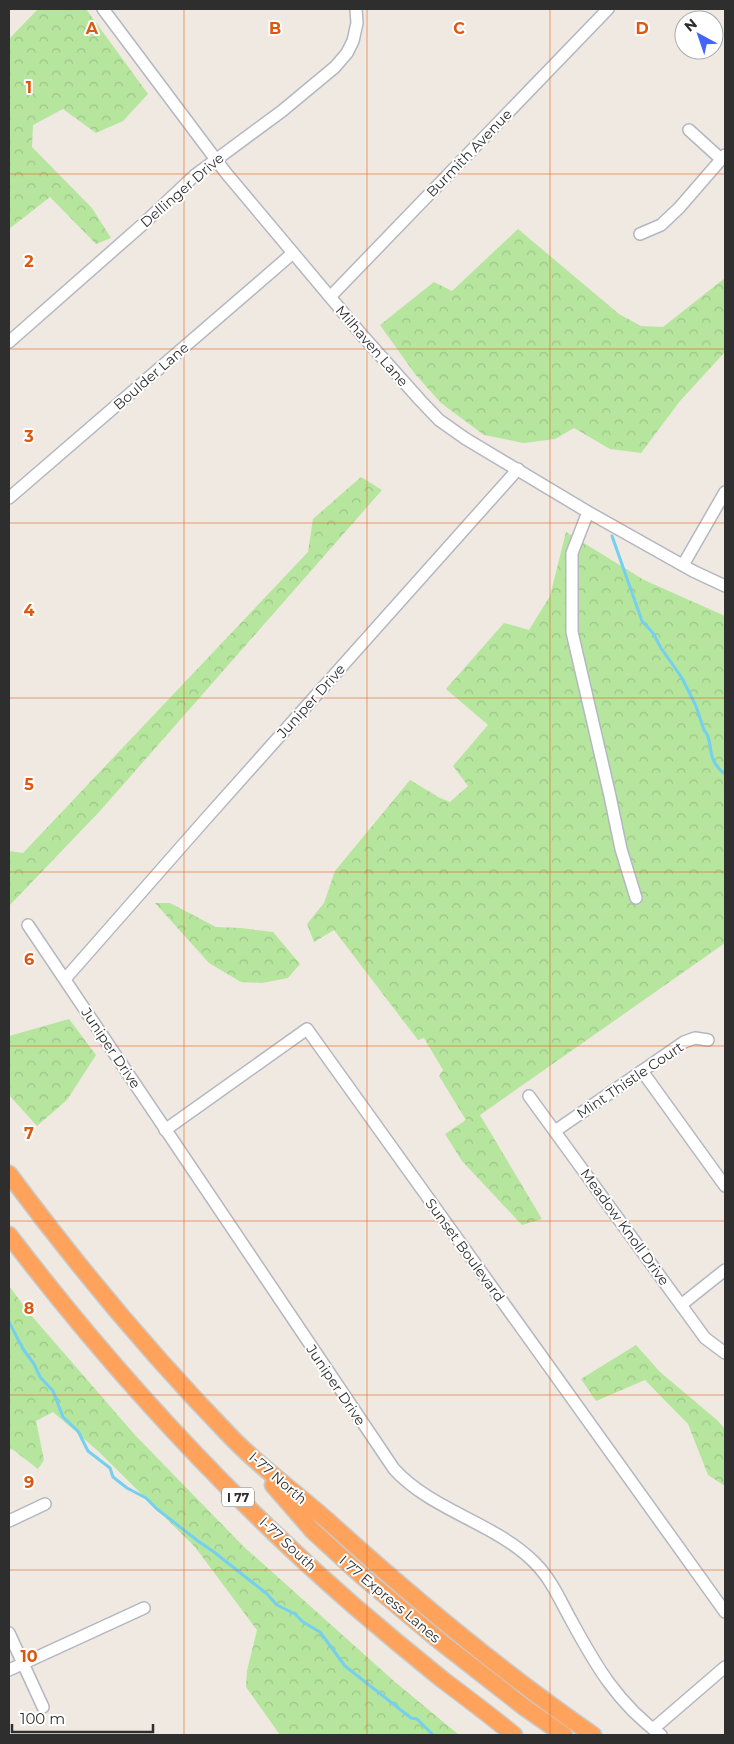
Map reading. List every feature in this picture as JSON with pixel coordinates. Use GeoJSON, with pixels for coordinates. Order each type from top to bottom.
{"type":"FeatureCollection","features":[{"type":"Feature","properties":{"kind":"highway","name":"I-77 North"},"geometry":{"type":"LineString","coordinates":[[9,1174],[76,1262],[126,1322],[235,1442],[440,1619],[529,1689],[593,1735]]}},
{"type":"Feature","properties":{"kind":"highway","name":"I-77 South"},"geometry":{"type":"LineString","coordinates":[[9,1236],[67,1310],[124,1376],[240,1499],[297,1554],[374,1623],[508,1730]]}},
{"type":"Feature","properties":{"kind":"highway","name":"I 77 Express Lanes"},"geometry":{"type":"LineString","coordinates":[[235,1442],[313,1531],[362,1576],[441,1642],[524,1707],[564,1735]]}},
{"type":"Feature","properties":{"kind":"highway","name":"I 77"},"geometry":{"type":"LineString","coordinates":[[508,1730],[519,1735]]}},
{"type":"Feature","properties":{"kind":"street","name":"Milhaven Lane"},"geometry":{"type":"LineString","coordinates":[[103,9],[216,159],[293,254],[439,420],[466,439],[588,512],[725,586]]}},
{"type":"Feature","properties":{"kind":"street","name":"Dellinger Drive"},"geometry":{"type":"LineString","coordinates":[[9,342],[136,231],[194,176],[302,96],[341,60],[353,41],[356,9]]}},
{"type":"Feature","properties":{"kind":"street","name":"Burmith Avenue"},"geometry":{"type":"LineString","coordinates":[[330,297],[608,9]]}},
{"type":"Feature","properties":{"kind":"street"},"geometry":{"type":"LineString","coordinates":[[640,234],[661,225],[679,208],[723,157],[690,130]]}},
{"type":"Feature","properties":{"kind":"street","name":"Boulder Lane"},"geometry":{"type":"LineString","coordinates":[[9,498],[293,254]]}},
{"type":"Feature","properties":{"kind":"street","name":"Juniper Drive"},"geometry":{"type":"LineString","coordinates":[[65,979],[192,833],[518,469]]}},
{"type":"Feature","properties":{"kind":"street"},"geometry":{"type":"LineString","coordinates":[[683,564],[725,492]]}},
{"type":"Feature","properties":{"kind":"street"},"geometry":{"type":"LineString","coordinates":[[588,512],[572,553],[572,632],[621,849],[636,898]]}},
{"type":"Feature","properties":{"kind":"street","name":"Juniper Drive"},"geometry":{"type":"LineString","coordinates":[[28,925],[394,1469],[416,1490],[510,1543],[534,1562],[551,1583],[608,1684],[629,1709],[657,1732]]}},
{"type":"Feature","properties":{"kind":"street","name":"Sunset Boulevard"},"geometry":{"type":"LineString","coordinates":[[165,1130],[307,1029],[725,1612]]}},
{"type":"Feature","properties":{"kind":"street","name":"Mint Thistle Court"},"geometry":{"type":"LineString","coordinates":[[555,1132],[684,1042],[695,1038],[708,1040]]}},
{"type":"Feature","properties":{"kind":"street"},"geometry":{"type":"LineString","coordinates":[[642,1071],[725,1186]]}},
{"type":"Feature","properties":{"kind":"street","name":"Meadow Knoll Drive"},"geometry":{"type":"LineString","coordinates":[[529,1096],[705,1338],[725,1353]]}},
{"type":"Feature","properties":{"kind":"street"},"geometry":{"type":"LineString","coordinates":[[681,1305],[725,1270]]}},
{"type":"Feature","properties":{"kind":"street"},"geometry":{"type":"LineString","coordinates":[[9,1521],[45,1504]]}},
{"type":"Feature","properties":{"kind":"street"},"geometry":{"type":"LineString","coordinates":[[9,1670],[144,1608]]}},
{"type":"Feature","properties":{"kind":"street"},"geometry":{"type":"LineString","coordinates":[[9,1633],[43,1707]]}},
{"type":"Feature","properties":{"kind":"street"},"geometry":{"type":"LineString","coordinates":[[657,1732],[725,1667]]}},
{"type":"Feature","properties":{"kind":"green space"},"geometry":{"type":"Polygon","coordinates":[[[38,9],[86,9],[148,94],[123,121],[96,133],[63,109],[33,125],[32,147],[92,208],[111,238],[96,244],[50,197],[9,229],[9,39],[38,9]]]}},
{"type":"Feature","properties":{"kind":"green space"},"geometry":{"type":"Polygon","coordinates":[[[518,229],[619,314],[641,326],[663,327],[725,278],[725,352],[680,401],[641,453],[610,449],[574,428],[555,439],[524,443],[484,435],[441,403],[415,374],[380,325],[434,282],[452,291],[518,229]]]}},
{"type":"Feature","properties":{"kind":"green space"},"geometry":{"type":"Polygon","coordinates":[[[361,477],[382,490],[100,811],[9,906],[9,851],[23,853],[308,552],[313,519],[361,477]]]}},
{"type":"Feature","properties":{"kind":"green space"},"geometry":{"type":"Polygon","coordinates":[[[566,532],[644,580],[725,616],[725,943],[480,1115],[542,1219],[522,1225],[462,1161],[445,1134],[466,1120],[439,1076],[443,1070],[424,1038],[418,1040],[334,930],[314,942],[307,924],[324,903],[335,871],[410,780],[450,802],[468,786],[453,766],[488,725],[446,689],[504,623],[529,630],[550,596],[566,532]]]}},
{"type":"Feature","properties":{"kind":"green space"},"geometry":{"type":"Polygon","coordinates":[[[155,903],[170,903],[216,927],[273,932],[300,964],[288,978],[262,983],[241,982],[209,963],[155,903]]]}},
{"type":"Feature","properties":{"kind":"green space"},"geometry":{"type":"Polygon","coordinates":[[[69,1019],[96,1055],[67,1100],[37,1126],[9,1095],[9,1036],[69,1019]]]}},
{"type":"Feature","properties":{"kind":"green space"},"geometry":{"type":"Polygon","coordinates":[[[9,1286],[30,1314],[135,1435],[243,1546],[395,1682],[459,1735],[280,1735],[246,1687],[247,1671],[257,1630],[195,1547],[98,1451],[53,1412],[36,1421],[44,1460],[38,1469],[12,1449],[9,1450],[9,1286]]]}},
{"type":"Feature","properties":{"kind":"green space"},"geometry":{"type":"Polygon","coordinates":[[[636,1345],[660,1372],[725,1429],[725,1486],[708,1475],[688,1424],[645,1380],[596,1401],[581,1379],[636,1345]]]}},
{"type":"Feature","properties":{"kind":"waterway"},"geometry":{"type":"LineString","coordinates":[[612,536],[642,621],[653,633],[682,678],[696,706],[709,740],[714,762],[725,774]]}},
{"type":"Feature","properties":{"kind":"waterway"},"geometry":{"type":"LineString","coordinates":[[9,1322],[40,1377],[53,1391],[63,1417],[78,1431],[88,1451],[110,1468],[113,1477],[127,1488],[146,1498],[157,1509],[267,1594],[277,1605],[295,1614],[303,1622],[320,1632],[345,1666],[411,1718],[417,1719],[433,1735]]}}]}
